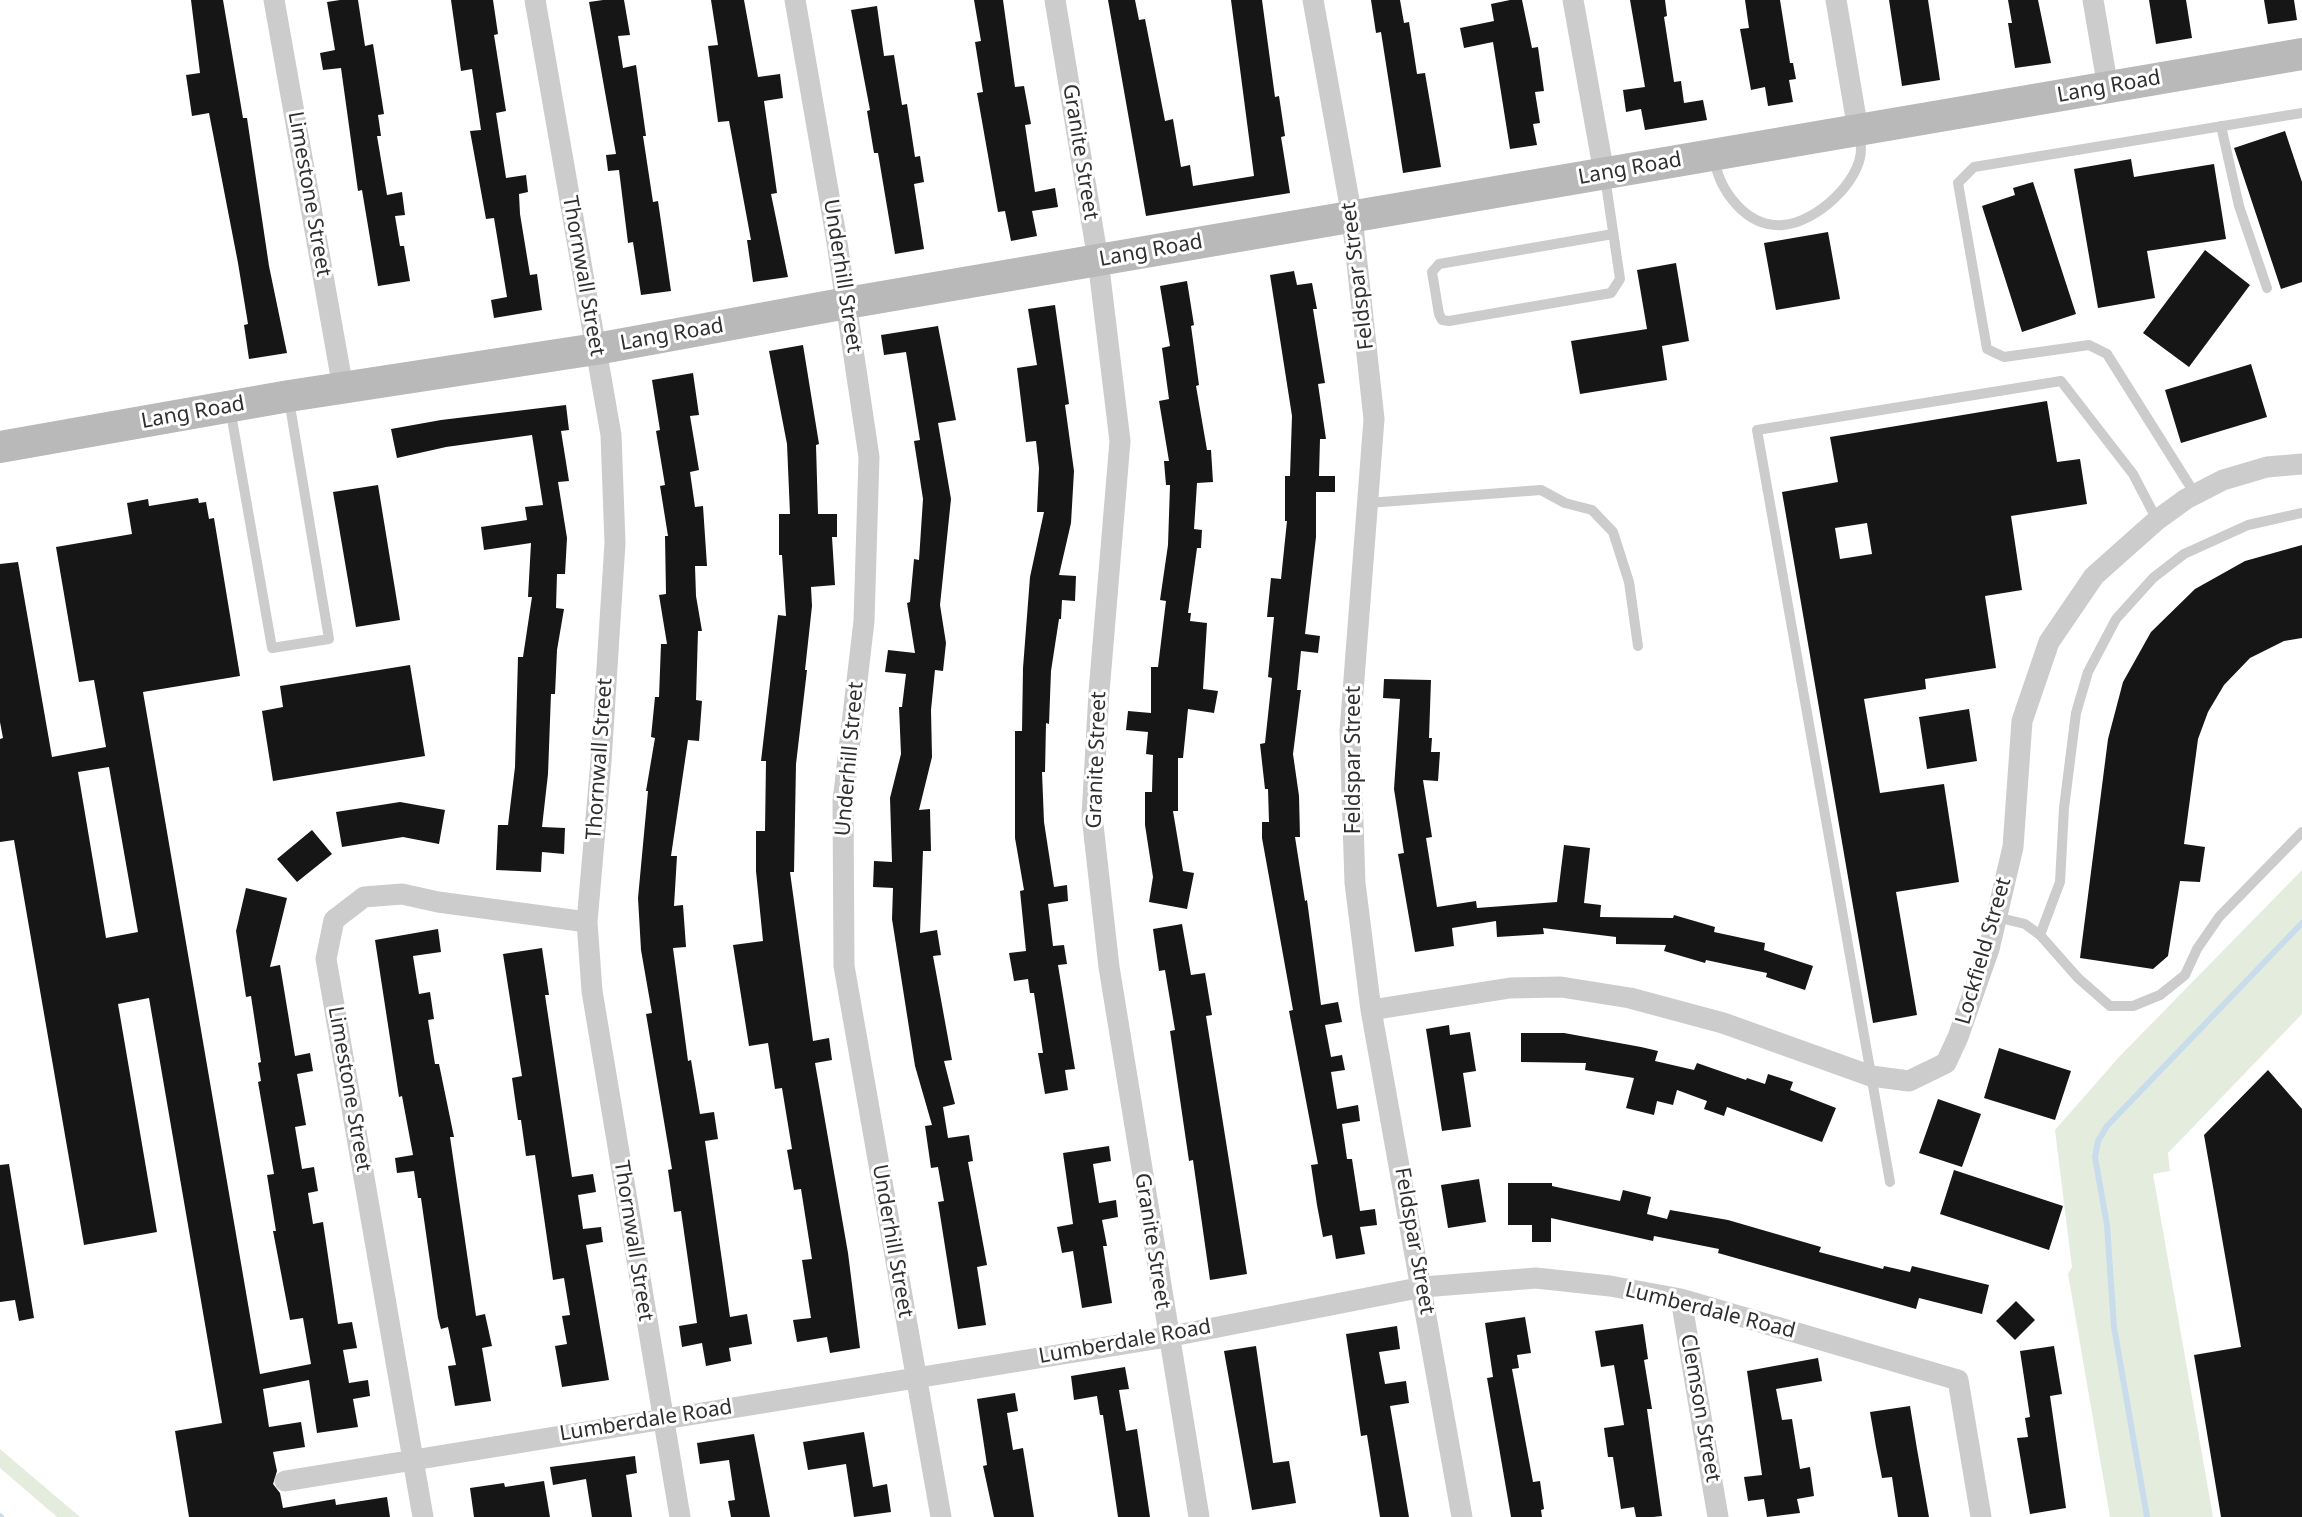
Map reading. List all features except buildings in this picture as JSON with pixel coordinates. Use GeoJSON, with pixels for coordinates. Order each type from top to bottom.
{"type":"FeatureCollection","features":[{"type":"Feature","properties":{"kind":"street","name":"Limestone Street"},"geometry":{"type":"LineString","coordinates":[[274,0],[343,388]]}},
{"type":"Feature","properties":{"kind":"street","name":"Thornwall Street"},"geometry":{"type":"LineString","coordinates":[[535,0],[611,435],[615,543],[601,761],[587,922],[592,991],[680,1517]]}},
{"type":"Feature","properties":{"kind":"street","name":"Underhill Street"},"geometry":{"type":"LineString","coordinates":[[795,0],[847,303],[869,457],[864,621],[843,801],[844,966],[941,1517]]}},
{"type":"Feature","properties":{"kind":"street","name":"Granite Street"},"geometry":{"type":"LineString","coordinates":[[1055,0],[1098,260],[1120,441],[1099,692],[1092,816],[1109,967],[1167,1337],[1199,1517]]}},
{"type":"Feature","properties":{"kind":"street","name":"Feldspar Street"},"geometry":{"type":"LineString","coordinates":[[1313,0],[1352,217],[1374,419],[1350,731],[1355,883],[1371,1010],[1423,1287],[1462,1517]]}},
{"type":"Feature","properties":{"kind":"street"},"geometry":{"type":"LineString","coordinates":[[1573,0],[1604,173]]}},
{"type":"Feature","properties":{"kind":"street"},"geometry":{"type":"LineString","coordinates":[[1836,0],[1858,130]]}},
{"type":"Feature","properties":{"kind":"street"},"geometry":{"type":"LineString","coordinates":[[2093,0],[2108,88]]}},
{"type":"Feature","properties":{"kind":"street","name":"Lang Road"},"geometry":{"type":"LineString","coordinates":[[0,447],[289,396],[596,349],[847,303],[2302,54]]}},
{"type":"Feature","properties":{"kind":"street","name":"Lockfield Street"},"geometry":{"type":"LineString","coordinates":[[1371,1010],[1510,988],[1561,987],[1630,998],[1723,1023],[1871,1076],[1909,1081],[1946,1064],[1976,990],[1996,917],[2013,847],[2022,721],[2049,642],[2094,576],[2157,520],[2195,494],[2223,480],[2267,466],[2302,464]]}},
{"type":"Feature","properties":{"kind":"street","name":"Limestone Street"},"geometry":{"type":"LineString","coordinates":[[423,1517],[326,959],[334,920],[364,897],[402,894],[438,902],[587,922]]}},
{"type":"Feature","properties":{"kind":"street","name":"Lumberdale Road"},"geometry":{"type":"LineString","coordinates":[[285,1481],[1167,1337],[1423,1287],[1536,1278],[1610,1286],[1681,1299],[1958,1380],[1981,1517]]}},
{"type":"Feature","properties":{"kind":"street","name":"Clemson Street"},"geometry":{"type":"LineString","coordinates":[[1681,1299],[1718,1517]]}},
{"type":"Feature","properties":{"kind":"lane"},"geometry":{"type":"LineString","coordinates":[[2195,494],[2107,354],[2089,345],[2004,357],[1987,349],[1958,183],[1974,167],[2302,113]]}},
{"type":"Feature","properties":{"kind":"lane"},"geometry":{"type":"LineString","coordinates":[[2221,126],[2239,206],[2266,288]]}},
{"type":"Feature","properties":{"kind":"lane"},"geometry":{"type":"LineString","coordinates":[[1713,154],[1716,172],[1724,189],[1735,203],[1757,219],[1783,225],[1805,219],[1824,207],[1841,192],[1854,172],[1861,151],[1858,130]]}},
{"type":"Feature","properties":{"kind":"lane"},"geometry":{"type":"LineString","coordinates":[[1604,173],[1620,279],[1611,293],[1458,320],[1442,320],[1438,314],[1432,272],[1439,264],[1613,234]]}},
{"type":"Feature","properties":{"kind":"lane"},"geometry":{"type":"LineString","coordinates":[[1890,1182],[1757,430],[2061,381],[2133,474],[2157,520]]}},
{"type":"Feature","properties":{"kind":"lane"},"geometry":{"type":"LineString","coordinates":[[230,407],[272,648],[329,639],[289,396]]}},
{"type":"Feature","properties":{"kind":"lane"},"geometry":{"type":"LineString","coordinates":[[1368,503],[1541,490],[1565,503],[1592,510],[1613,532],[1629,582],[1638,646]]}},
{"type":"Feature","properties":{"kind":"lane"},"geometry":{"type":"LineString","coordinates":[[2040,935],[2060,882],[2064,808],[2076,713],[2088,672],[2116,619],[2153,578],[2184,554],[2248,525],[2302,513]]}},
{"type":"Feature","properties":{"kind":"lane"},"geometry":{"type":"LineString","coordinates":[[1996,917],[2025,924],[2040,935],[2078,978],[2110,1006],[2133,1006],[2160,994],[2185,975],[2197,949],[2219,918],[2302,832]]}},
{"type":"Feature","properties":{"kind":"green space"},"geometry":{"type":"Polygon","coordinates":[[[2302,870],[2302,1014],[2168,1153],[2170,1171],[2153,1174],[2213,1517],[2110,1517],[2068,1274],[2072,1267],[2055,1130],[2119,1057],[2302,870]]]}},
{"type":"Feature","properties":{"kind":"green space"},"geometry":{"type":"Polygon","coordinates":[[[0,1449],[80,1517],[57,1517],[0,1468],[0,1449]]]}},
{"type":"Feature","properties":{"kind":"waterway"},"geometry":{"type":"LineString","coordinates":[[2147,1517],[2114,1327],[2107,1225],[2095,1157],[2098,1141],[2107,1126],[2302,923]]}}]}
